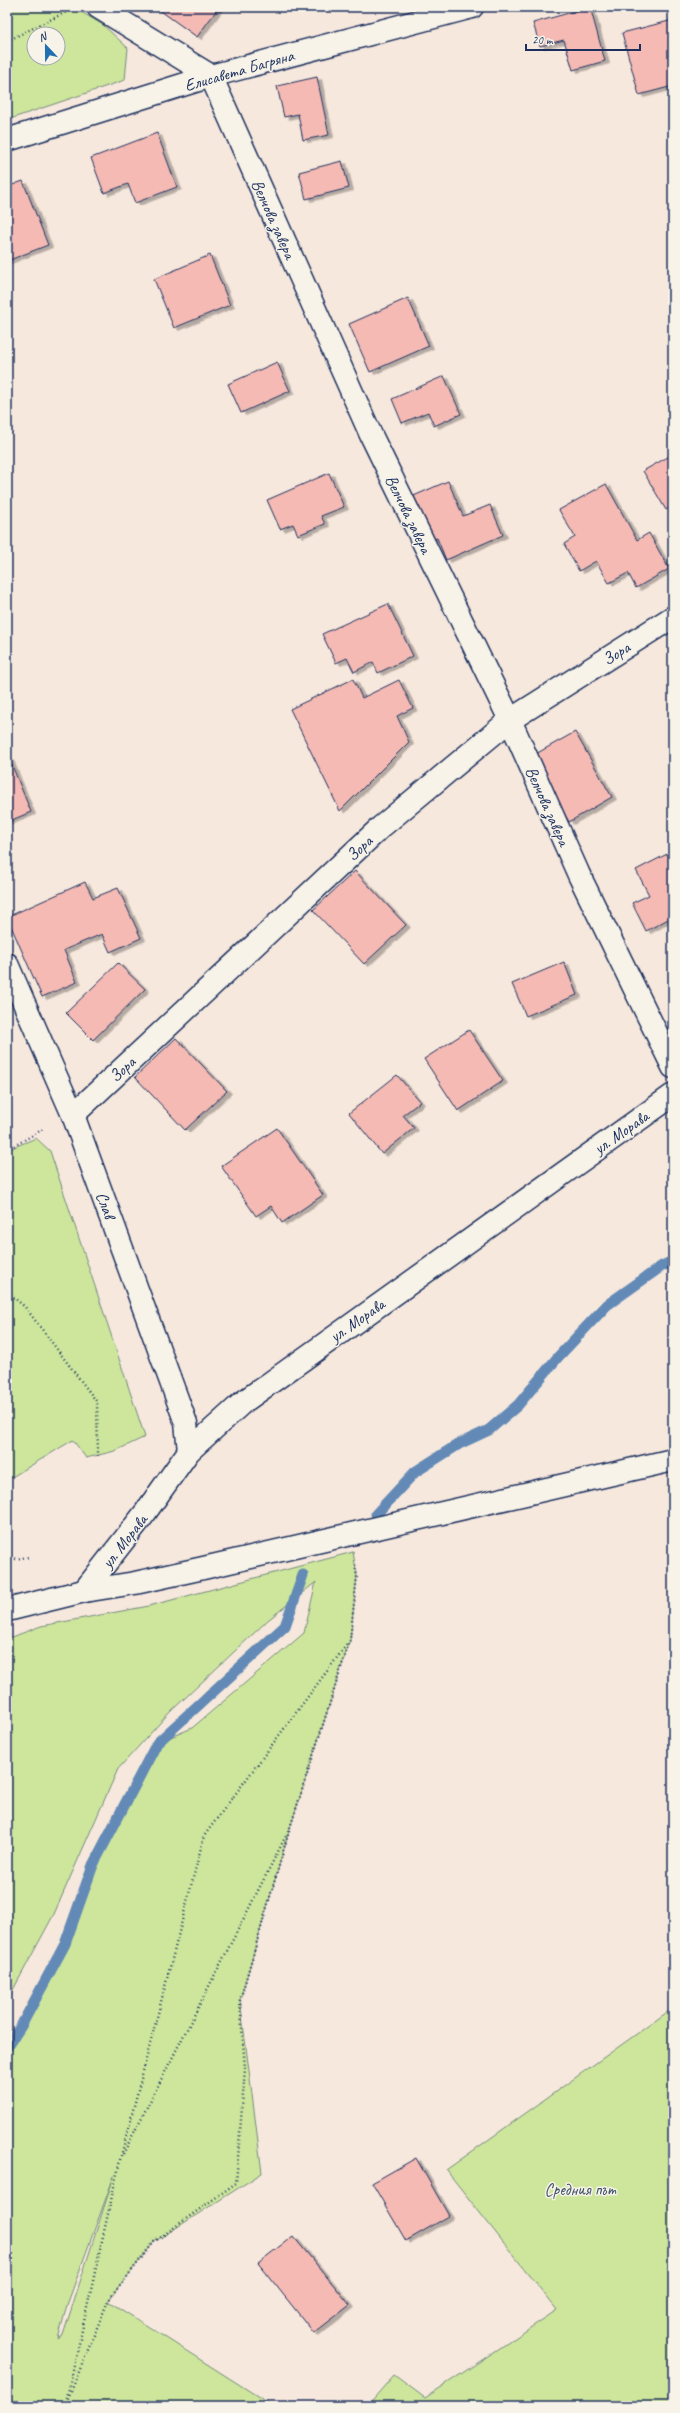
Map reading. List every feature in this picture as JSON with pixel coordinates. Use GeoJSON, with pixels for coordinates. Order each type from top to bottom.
{"type":"FeatureCollection","features":[{"type":"Feature","properties":{"kind":"street"},"geometry":{"type":"LineString","coordinates":[[98,7],[211,76]]}},
{"type":"Feature","properties":{"kind":"street","name":"Елисавета Багряна"},"geometry":{"type":"LineString","coordinates":[[7,140],[211,76],[472,7]]}},
{"type":"Feature","properties":{"kind":"street","name":"Велчова завера"},"geometry":{"type":"LineString","coordinates":[[211,76],[371,435],[510,720],[579,875],[673,1067]]}},
{"type":"Feature","properties":{"kind":"street","name":"Зора"},"geometry":{"type":"LineString","coordinates":[[73,1115],[381,827],[510,720],[673,617]]}},
{"type":"Feature","properties":{"kind":"street","name":"Слав"},"geometry":{"type":"LineString","coordinates":[[7,964],[73,1115],[186,1423],[190,1451]]}},
{"type":"Feature","properties":{"kind":"street","name":"ул. Морава"},"geometry":{"type":"LineString","coordinates":[[84,1591],[145,1513],[190,1451],[242,1403],[289,1368],[673,1096]]}},
{"type":"Feature","properties":{"kind":"street"},"geometry":{"type":"LineString","coordinates":[[7,1610],[84,1591],[135,1583],[673,1460]]}},
{"type":"Feature","properties":{"kind":"path"},"geometry":{"type":"LineString","coordinates":[[7,42],[69,10]]}},
{"type":"Feature","properties":{"kind":"path"},"geometry":{"type":"LineString","coordinates":[[7,1150],[73,1115]]}},
{"type":"Feature","properties":{"kind":"path"},"geometry":{"type":"LineString","coordinates":[[7,1292],[25,1307],[96,1402],[98,1456]]}},
{"type":"Feature","properties":{"kind":"path"},"geometry":{"type":"LineString","coordinates":[[65,2406],[108,2301],[154,2242],[236,2183],[245,2069],[240,2000],[290,1828],[350,1640],[357,1576],[351,1534]]}},
{"type":"Feature","properties":{"kind":"path"},"geometry":{"type":"LineString","coordinates":[[7,1560],[29,1556]]}},
{"type":"Feature","properties":{"kind":"path"},"geometry":{"type":"LineString","coordinates":[[65,2406],[120,2160],[204,1836],[350,1640]]}},
{"type":"Feature","properties":{"kind":"path"},"geometry":{"type":"LineString","coordinates":[[120,2160],[290,1828]]}},
{"type":"Feature","properties":{"kind":"green space"},"geometry":{"type":"Polygon","coordinates":[[[7,7],[73,7],[103,25],[128,48],[125,80],[7,120],[7,7]]]}},
{"type":"Feature","properties":{"kind":"green space"},"geometry":{"type":"Polygon","coordinates":[[[36,1138],[50,1151],[145,1437],[115,1451],[86,1458],[73,1440],[7,1480],[7,1150],[36,1138]]]}},
{"type":"Feature","properties":{"kind":"green space"},"geometry":{"type":"Polygon","coordinates":[[[353,1552],[357,1576],[350,1640],[290,1828],[240,2000],[262,2173],[154,2242],[108,2301],[273,2406],[7,2406],[7,2047],[21,2026],[65,1944],[93,1865],[157,1743],[192,1728],[304,1633],[316,1582],[268,1620],[169,1713],[118,1769],[54,1914],[7,2001],[7,1639],[41,1626],[149,1606],[353,1552]],[[114,2176],[67,2305],[58,2339],[63,2335],[114,2176]]]}},
{"type":"Feature","properties":{"kind":"green space","name":"Средния път"},"geometry":{"type":"Polygon","coordinates":[[[673,2008],[673,2406],[367,2406],[394,2375],[425,2398],[557,2310],[446,2170],[673,2008]]]}},
{"type":"Feature","properties":{"kind":"building"},"geometry":{"type":"Polygon","coordinates":[[[160,7],[219,7],[197,37],[158,9],[160,7]]]}},
{"type":"Feature","properties":{"kind":"building"},"geometry":{"type":"Polygon","coordinates":[[[590,7],[605,61],[573,70],[564,40],[540,46],[533,23],[590,7]]]}},
{"type":"Feature","properties":{"kind":"building"},"geometry":{"type":"Polygon","coordinates":[[[673,20],[673,86],[639,95],[622,33],[673,20]]]}},
{"type":"Feature","properties":{"kind":"building"},"geometry":{"type":"Polygon","coordinates":[[[317,77],[329,135],[303,140],[298,114],[284,117],[277,86],[317,77]]]}},
{"type":"Feature","properties":{"kind":"building"},"geometry":{"type":"Polygon","coordinates":[[[157,133],[177,187],[135,203],[128,184],[104,193],[91,158],[157,133]]]}},
{"type":"Feature","properties":{"kind":"building"},"geometry":{"type":"Polygon","coordinates":[[[342,161],[349,188],[306,199],[299,172],[342,161]]]}},
{"type":"Feature","properties":{"kind":"building"},"geometry":{"type":"Polygon","coordinates":[[[23,181],[48,245],[7,261],[7,187],[23,181]]]}},
{"type":"Feature","properties":{"kind":"building"},"geometry":{"type":"Polygon","coordinates":[[[210,255],[230,305],[174,328],[154,279],[210,255]]]}},
{"type":"Feature","properties":{"kind":"building"},"geometry":{"type":"Polygon","coordinates":[[[408,298],[429,346],[370,372],[349,324],[408,298]]]}},
{"type":"Feature","properties":{"kind":"building"},"geometry":{"type":"Polygon","coordinates":[[[277,362],[290,391],[241,413],[228,384],[277,362]]]}},
{"type":"Feature","properties":{"kind":"building"},"geometry":{"type":"Polygon","coordinates":[[[444,376],[461,414],[434,426],[428,412],[402,423],[392,399],[444,376]]]}},
{"type":"Feature","properties":{"kind":"building"},"geometry":{"type":"Polygon","coordinates":[[[673,454],[673,505],[666,510],[643,471],[673,454]]]}},
{"type":"Feature","properties":{"kind":"building"},"geometry":{"type":"Polygon","coordinates":[[[329,473],[344,507],[321,516],[325,524],[298,535],[293,524],[280,529],[267,500],[329,473]]]}},
{"type":"Feature","properties":{"kind":"building"},"geometry":{"type":"Polygon","coordinates":[[[448,481],[463,516],[490,505],[503,535],[446,560],[437,538],[428,541],[409,498],[448,481]]]}},
{"type":"Feature","properties":{"kind":"building"},"geometry":{"type":"Polygon","coordinates":[[[606,484],[637,540],[649,533],[669,569],[636,588],[628,573],[609,583],[596,561],[579,571],[564,544],[575,537],[559,510],[606,484]]]}},
{"type":"Feature","properties":{"kind":"building"},"geometry":{"type":"Polygon","coordinates":[[[388,604],[413,656],[378,673],[373,662],[354,672],[347,658],[336,663],[322,634],[388,604]]]}},
{"type":"Feature","properties":{"kind":"building"},"geometry":{"type":"Polygon","coordinates":[[[353,679],[362,698],[399,680],[413,708],[397,716],[409,742],[340,811],[290,709],[353,679]]]}},
{"type":"Feature","properties":{"kind":"building"},"geometry":{"type":"Polygon","coordinates":[[[575,732],[612,797],[569,822],[532,756],[575,732]]]}},
{"type":"Feature","properties":{"kind":"building"},"geometry":{"type":"Polygon","coordinates":[[[9,758],[31,812],[7,822],[7,759],[9,758]]]}},
{"type":"Feature","properties":{"kind":"building"},"geometry":{"type":"Polygon","coordinates":[[[673,851],[673,919],[672,917],[646,931],[632,903],[649,895],[636,870],[673,851]]]}},
{"type":"Feature","properties":{"kind":"building"},"geometry":{"type":"Polygon","coordinates":[[[355,871],[406,925],[364,964],[313,910],[355,871]]]}},
{"type":"Feature","properties":{"kind":"building"},"geometry":{"type":"Polygon","coordinates":[[[85,882],[93,898],[118,888],[141,938],[110,952],[102,934],[64,950],[77,982],[42,997],[7,917],[85,882]]]}},
{"type":"Feature","properties":{"kind":"building"},"geometry":{"type":"Polygon","coordinates":[[[564,962],[577,995],[526,1016],[512,984],[564,962]]]}},
{"type":"Feature","properties":{"kind":"building"},"geometry":{"type":"Polygon","coordinates":[[[118,963],[145,989],[93,1040],[66,1013],[118,963]]]}},
{"type":"Feature","properties":{"kind":"building"},"geometry":{"type":"Polygon","coordinates":[[[469,1030],[503,1081],[458,1111],[424,1059],[469,1030]]]}},
{"type":"Feature","properties":{"kind":"building"},"geometry":{"type":"Polygon","coordinates":[[[176,1038],[227,1091],[185,1130],[135,1077],[176,1038]]]}},
{"type":"Feature","properties":{"kind":"building"},"geometry":{"type":"Polygon","coordinates":[[[397,1075],[420,1102],[403,1115],[414,1128],[382,1154],[349,1113],[397,1075]]]}},
{"type":"Feature","properties":{"kind":"building"},"geometry":{"type":"Polygon","coordinates":[[[277,1128],[323,1195],[282,1223],[271,1206],[256,1216],[221,1166],[277,1128]]]}},
{"type":"Feature","properties":{"kind":"building"},"geometry":{"type":"Polygon","coordinates":[[[416,2158],[449,2216],[406,2241],[372,2183],[416,2158]]]}},
{"type":"Feature","properties":{"kind":"building"},"geometry":{"type":"Polygon","coordinates":[[[293,2236],[350,2305],[314,2333],[258,2263],[293,2236]]]}},
{"type":"Feature","properties":{"kind":"waterway"},"geometry":{"type":"LineString","coordinates":[[376,1514],[415,1472],[459,1444],[489,1430],[518,1405],[558,1357],[607,1305],[662,1266],[673,1261]]}},
{"type":"Feature","properties":{"kind":"waterway"},"geometry":{"type":"LineString","coordinates":[[7,2047],[21,2026],[65,1944],[93,1865],[157,1743],[285,1626],[303,1575]]}}]}
